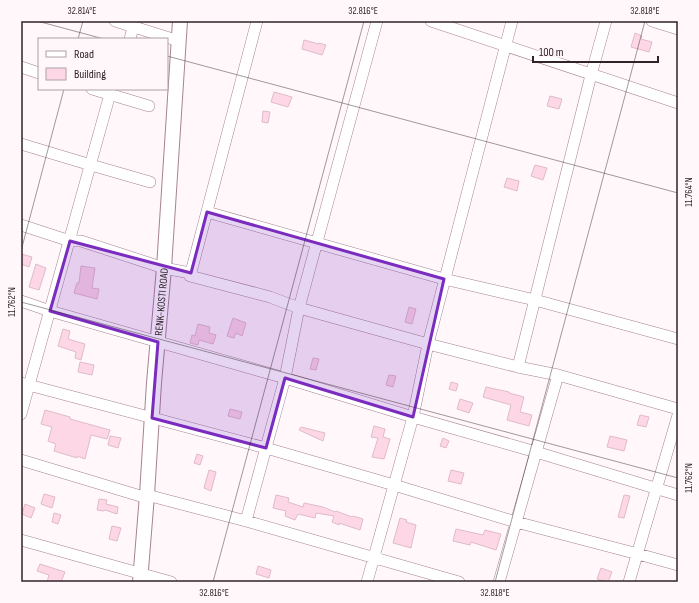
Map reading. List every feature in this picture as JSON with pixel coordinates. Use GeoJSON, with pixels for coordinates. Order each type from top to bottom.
{"type":"FeatureCollection","features":[{"type":"Feature","properties":{"kind":"main road","name":"RENK-KOSTI ROAD"},"geometry":{"type":"LineString","coordinates":[[140,578],[164,268],[180,21]]}},
{"type":"Feature","properties":{"kind":"street"},"geometry":{"type":"LineString","coordinates":[[115,21],[179,41]]}},
{"type":"Feature","properties":{"kind":"street"},"geometry":{"type":"LineString","coordinates":[[190,276],[257,21]]}},
{"type":"Feature","properties":{"kind":"street"},"geometry":{"type":"LineString","coordinates":[[246,521],[285,378],[299,308],[377,21]]}},
{"type":"Feature","properties":{"kind":"street"},"geometry":{"type":"LineString","coordinates":[[431,21],[678,103]]}},
{"type":"Feature","properties":{"kind":"street"},"geometry":{"type":"LineString","coordinates":[[367,582],[413,417],[428,344],[444,279],[512,21]]}},
{"type":"Feature","properties":{"kind":"street"},"geometry":{"type":"LineString","coordinates":[[518,367],[591,75],[606,21]]}},
{"type":"Feature","properties":{"kind":"street"},"geometry":{"type":"LineString","coordinates":[[652,21],[678,29]]}},
{"type":"Feature","properties":{"kind":"street"},"geometry":{"type":"LineString","coordinates":[[130,38],[133,27]]}},
{"type":"Feature","properties":{"kind":"street"},"geometry":{"type":"LineString","coordinates":[[21,67],[38,73]]}},
{"type":"Feature","properties":{"kind":"street"},"geometry":{"type":"LineString","coordinates":[[97,90],[113,93],[149,106]]}},
{"type":"Feature","properties":{"kind":"street"},"geometry":{"type":"LineString","coordinates":[[21,414],[25,384],[50,311],[113,93]]}},
{"type":"Feature","properties":{"kind":"street"},"geometry":{"type":"LineString","coordinates":[[21,144],[91,166],[150,182]]}},
{"type":"Feature","properties":{"kind":"street"},"geometry":{"type":"LineString","coordinates":[[207,212],[444,279],[535,300],[678,339]]}},
{"type":"Feature","properties":{"kind":"street"},"geometry":{"type":"LineString","coordinates":[[21,225],[70,241],[81,241],[164,268],[190,273],[190,276],[270,297],[299,308],[428,344],[518,367],[558,375],[678,409]]}},
{"type":"Feature","properties":{"kind":"street"},"geometry":{"type":"LineString","coordinates":[[21,302],[285,378],[678,495]]}},
{"type":"Feature","properties":{"kind":"street"},"geometry":{"type":"LineString","coordinates":[[499,582],[558,375]]}},
{"type":"Feature","properties":{"kind":"street"},"geometry":{"type":"LineString","coordinates":[[25,384],[266,448],[516,522],[678,565]]}},
{"type":"Feature","properties":{"kind":"street"},"geometry":{"type":"LineString","coordinates":[[630,582],[678,415]]}},
{"type":"Feature","properties":{"kind":"street"},"geometry":{"type":"LineString","coordinates":[[21,460],[147,496],[246,521],[459,582]]}},
{"type":"Feature","properties":{"kind":"street"},"geometry":{"type":"LineString","coordinates":[[21,540],[140,578],[171,582]]}},
{"type":"Feature","properties":{"kind":"highlighted area"},"geometry":{"type":"Polygon","coordinates":[[[207,212],[444,279],[413,417],[285,378],[266,448],[152,418],[158,342],[50,311],[70,241],[191,273],[207,212]]]}},
{"type":"Feature","properties":{"kind":"building"},"geometry":{"type":"Polygon","coordinates":[[[635,33],[642,36],[641,39],[652,42],[649,52],[631,47],[635,33]]]}},
{"type":"Feature","properties":{"kind":"building"},"geometry":{"type":"Polygon","coordinates":[[[304,40],[326,45],[322,55],[302,49],[304,40]]]}},
{"type":"Feature","properties":{"kind":"building"},"geometry":{"type":"Polygon","coordinates":[[[274,92],[292,97],[288,107],[271,102],[274,92]]]}},
{"type":"Feature","properties":{"kind":"building"},"geometry":{"type":"Polygon","coordinates":[[[550,96],[562,99],[559,109],[547,106],[550,96]]]}},
{"type":"Feature","properties":{"kind":"building"},"geometry":{"type":"Polygon","coordinates":[[[263,111],[270,112],[268,123],[262,122],[263,111]]]}},
{"type":"Feature","properties":{"kind":"building"},"geometry":{"type":"Polygon","coordinates":[[[535,165],[547,168],[543,180],[531,176],[535,165]]]}},
{"type":"Feature","properties":{"kind":"building"},"geometry":{"type":"Polygon","coordinates":[[[507,178],[519,181],[517,191],[504,187],[507,178]]]}},
{"type":"Feature","properties":{"kind":"building"},"geometry":{"type":"Polygon","coordinates":[[[21,254],[32,257],[29,267],[21,264],[21,254]]]}},
{"type":"Feature","properties":{"kind":"building"},"geometry":{"type":"Polygon","coordinates":[[[36,264],[46,268],[39,290],[29,287],[36,264]]]}},
{"type":"Feature","properties":{"kind":"building"},"geometry":{"type":"Polygon","coordinates":[[[81,266],[95,268],[92,288],[99,289],[97,299],[74,293],[77,283],[79,283],[81,266]]]}},
{"type":"Feature","properties":{"kind":"building"},"geometry":{"type":"Polygon","coordinates":[[[409,307],[416,309],[412,324],[405,322],[409,307]]]}},
{"type":"Feature","properties":{"kind":"building"},"geometry":{"type":"Polygon","coordinates":[[[233,318],[246,323],[242,336],[236,333],[234,338],[227,336],[233,318]]]}},
{"type":"Feature","properties":{"kind":"building"},"geometry":{"type":"Polygon","coordinates":[[[198,324],[210,327],[209,333],[216,335],[213,344],[199,340],[198,345],[190,343],[192,335],[195,336],[198,324]]]}},
{"type":"Feature","properties":{"kind":"building"},"geometry":{"type":"Polygon","coordinates":[[[63,329],[70,331],[68,339],[85,344],[81,360],[75,358],[76,352],[58,346],[63,329]]]}},
{"type":"Feature","properties":{"kind":"building"},"geometry":{"type":"Polygon","coordinates":[[[313,358],[319,359],[316,370],[310,369],[313,358]]]}},
{"type":"Feature","properties":{"kind":"building"},"geometry":{"type":"Polygon","coordinates":[[[80,362],[94,365],[92,375],[78,372],[80,362]]]}},
{"type":"Feature","properties":{"kind":"building"},"geometry":{"type":"Polygon","coordinates":[[[389,375],[396,376],[393,387],[386,385],[389,375]]]}},
{"type":"Feature","properties":{"kind":"building"},"geometry":{"type":"Polygon","coordinates":[[[451,382],[458,384],[456,391],[449,389],[451,382]]]}},
{"type":"Feature","properties":{"kind":"building"},"geometry":{"type":"Polygon","coordinates":[[[486,387],[524,397],[520,412],[532,415],[529,426],[507,420],[511,405],[483,397],[486,387]]]}},
{"type":"Feature","properties":{"kind":"building"},"geometry":{"type":"Polygon","coordinates":[[[460,399],[473,403],[469,413],[457,409],[460,399]]]}},
{"type":"Feature","properties":{"kind":"building"},"geometry":{"type":"Polygon","coordinates":[[[230,409],[242,412],[240,419],[228,416],[230,409]]]}},
{"type":"Feature","properties":{"kind":"building"},"geometry":{"type":"Polygon","coordinates":[[[45,410],[70,417],[70,419],[110,430],[107,439],[91,435],[85,459],[54,451],[56,444],[48,441],[52,427],[41,424],[45,410]]]}},
{"type":"Feature","properties":{"kind":"building"},"geometry":{"type":"Polygon","coordinates":[[[640,415],[649,417],[646,427],[637,425],[640,415]]]}},
{"type":"Feature","properties":{"kind":"building"},"geometry":{"type":"Polygon","coordinates":[[[374,426],[385,429],[383,437],[390,439],[384,459],[372,457],[378,438],[371,437],[374,426]]]}},
{"type":"Feature","properties":{"kind":"building"},"geometry":{"type":"Polygon","coordinates":[[[301,427],[325,433],[323,441],[299,430],[301,427]]]}},
{"type":"Feature","properties":{"kind":"building"},"geometry":{"type":"Polygon","coordinates":[[[110,436],[121,438],[118,448],[108,445],[110,436]]]}},
{"type":"Feature","properties":{"kind":"building"},"geometry":{"type":"Polygon","coordinates":[[[610,436],[627,440],[624,451],[607,447],[610,436]]]}},
{"type":"Feature","properties":{"kind":"building"},"geometry":{"type":"Polygon","coordinates":[[[443,438],[449,441],[446,448],[440,446],[443,438]]]}},
{"type":"Feature","properties":{"kind":"building"},"geometry":{"type":"Polygon","coordinates":[[[197,454],[203,456],[200,465],[194,463],[197,454]]]}},
{"type":"Feature","properties":{"kind":"building"},"geometry":{"type":"Polygon","coordinates":[[[209,470],[216,472],[211,491],[204,488],[209,470]]]}},
{"type":"Feature","properties":{"kind":"building"},"geometry":{"type":"Polygon","coordinates":[[[451,470],[464,473],[461,484],[448,481],[451,470]]]}},
{"type":"Feature","properties":{"kind":"building"},"geometry":{"type":"Polygon","coordinates":[[[44,494],[55,497],[52,508],[41,504],[44,494]]]}},
{"type":"Feature","properties":{"kind":"building"},"geometry":{"type":"Polygon","coordinates":[[[276,495],[289,498],[288,502],[303,507],[304,503],[363,519],[360,530],[332,522],[334,516],[316,513],[315,518],[298,514],[295,520],[285,516],[286,511],[273,508],[276,495]]]}},
{"type":"Feature","properties":{"kind":"building"},"geometry":{"type":"Polygon","coordinates":[[[624,495],[630,496],[624,518],[618,517],[624,495]]]}},
{"type":"Feature","properties":{"kind":"building"},"geometry":{"type":"Polygon","coordinates":[[[99,499],[107,500],[106,504],[118,507],[117,514],[105,510],[97,510],[99,499]]]}},
{"type":"Feature","properties":{"kind":"building"},"geometry":{"type":"Polygon","coordinates":[[[25,504],[35,508],[31,518],[22,514],[25,504]]]}},
{"type":"Feature","properties":{"kind":"building"},"geometry":{"type":"Polygon","coordinates":[[[54,513],[61,515],[58,524],[52,522],[54,513]]]}},
{"type":"Feature","properties":{"kind":"building"},"geometry":{"type":"Polygon","coordinates":[[[400,518],[407,520],[406,522],[416,525],[411,548],[393,543],[400,518]]]}},
{"type":"Feature","properties":{"kind":"building"},"geometry":{"type":"Polygon","coordinates":[[[112,526],[121,528],[117,541],[109,539],[112,526]]]}},
{"type":"Feature","properties":{"kind":"building"},"geometry":{"type":"Polygon","coordinates":[[[456,529],[483,535],[485,530],[501,534],[496,550],[471,542],[470,545],[453,541],[456,529]]]}},
{"type":"Feature","properties":{"kind":"building"},"geometry":{"type":"Polygon","coordinates":[[[40,564],[65,572],[61,582],[47,582],[49,575],[37,571],[40,564]]]}},
{"type":"Feature","properties":{"kind":"building"},"geometry":{"type":"Polygon","coordinates":[[[258,566],[271,570],[269,578],[256,574],[258,566]]]}},
{"type":"Feature","properties":{"kind":"building"},"geometry":{"type":"Polygon","coordinates":[[[601,568],[612,572],[608,582],[597,579],[601,568]]]}}]}
